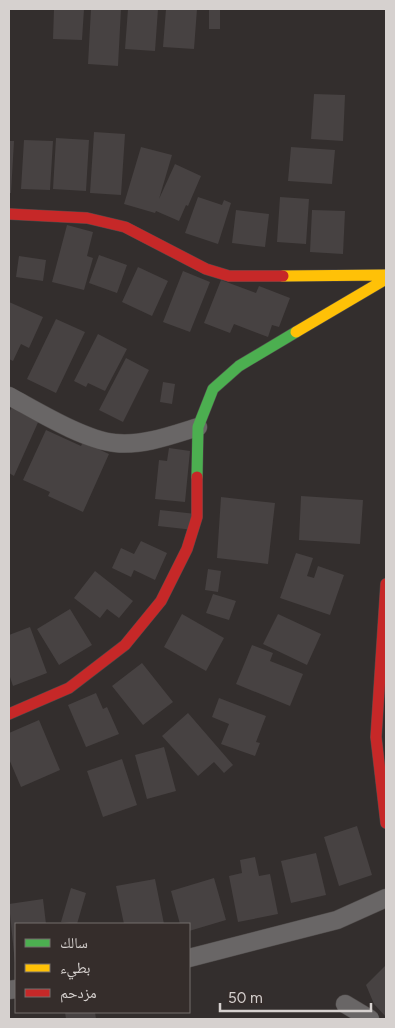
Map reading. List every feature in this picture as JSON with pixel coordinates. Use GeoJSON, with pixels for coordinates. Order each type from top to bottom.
{"type":"FeatureCollection","features":[{"type":"Feature","properties":{"kind":"street"},"geometry":{"type":"LineString","coordinates":[[9,214],[87,218],[126,227],[206,269],[229,276],[386,274]]}},
{"type":"Feature","properties":{"kind":"street"},"geometry":{"type":"LineString","coordinates":[[9,714],[69,688],[125,645],[161,601],[187,549],[197,517],[198,428],[213,389],[239,366],[386,279]]}},
{"type":"Feature","properties":{"kind":"street"},"geometry":{"type":"LineString","coordinates":[[9,396],[90,437],[115,443],[143,442],[198,428]]}},
{"type":"Feature","properties":{"kind":"street"},"geometry":{"type":"LineString","coordinates":[[386,584],[376,737],[386,823]]}},
{"type":"Feature","properties":{"kind":"street"},"geometry":{"type":"LineString","coordinates":[[190,958],[337,920],[386,898]]}},
{"type":"Feature","properties":{"kind":"street"},"geometry":{"type":"LineString","coordinates":[[345,1004],[370,1019]]}},
{"type":"Feature","properties":{"kind":"building"},"geometry":{"type":"Polygon","coordinates":[[[54,9],[84,9],[82,40],[53,39],[54,9]]]}},
{"type":"Feature","properties":{"kind":"building"},"geometry":{"type":"Polygon","coordinates":[[[91,9],[121,9],[118,66],[88,64],[91,9]]]}},
{"type":"Feature","properties":{"kind":"building"},"geometry":{"type":"Polygon","coordinates":[[[128,9],[158,9],[155,51],[125,49],[128,9]]]}},
{"type":"Feature","properties":{"kind":"building"},"geometry":{"type":"Polygon","coordinates":[[[166,9],[197,9],[194,49],[163,47],[166,9]]]}},
{"type":"Feature","properties":{"kind":"building"},"geometry":{"type":"Polygon","coordinates":[[[209,9],[220,9],[220,29],[209,29],[209,9]]]}},
{"type":"Feature","properties":{"kind":"building"},"geometry":{"type":"Polygon","coordinates":[[[314,94],[345,95],[343,141],[311,139],[314,94]]]}},
{"type":"Feature","properties":{"kind":"building"},"geometry":{"type":"Polygon","coordinates":[[[94,132],[125,134],[121,195],[90,193],[94,132]]]}},
{"type":"Feature","properties":{"kind":"building"},"geometry":{"type":"Polygon","coordinates":[[[56,138],[89,140],[86,191],[53,189],[56,138]]]}},
{"type":"Feature","properties":{"kind":"building"},"geometry":{"type":"Polygon","coordinates":[[[24,140],[53,141],[50,190],[21,189],[24,140]]]}},
{"type":"Feature","properties":{"kind":"building"},"geometry":{"type":"Polygon","coordinates":[[[9,141],[14,141],[11,193],[9,193],[9,141]]]}},
{"type":"Feature","properties":{"kind":"building"},"geometry":{"type":"Polygon","coordinates":[[[141,147],[172,155],[159,199],[175,164],[201,176],[179,221],[156,211],[155,213],[124,204],[141,147]]]}},
{"type":"Feature","properties":{"kind":"building"},"geometry":{"type":"Polygon","coordinates":[[[291,147],[335,150],[332,184],[288,181],[291,147]]]}},
{"type":"Feature","properties":{"kind":"building"},"geometry":{"type":"Polygon","coordinates":[[[198,197],[222,205],[224,200],[231,203],[218,244],[185,233],[198,197]]]}},
{"type":"Feature","properties":{"kind":"building"},"geometry":{"type":"Polygon","coordinates":[[[280,197],[309,199],[306,244],[277,242],[280,197]]]}},
{"type":"Feature","properties":{"kind":"building"},"geometry":{"type":"Polygon","coordinates":[[[236,210],[269,214],[265,247],[232,243],[236,210]]]}},
{"type":"Feature","properties":{"kind":"building"},"geometry":{"type":"Polygon","coordinates":[[[312,210],[345,211],[343,254],[310,252],[312,210]]]}},
{"type":"Feature","properties":{"kind":"building"},"geometry":{"type":"Polygon","coordinates":[[[67,225],[93,232],[87,256],[93,258],[84,290],[52,282],[67,225]]]}},
{"type":"Feature","properties":{"kind":"building"},"geometry":{"type":"Polygon","coordinates":[[[99,255],[127,265],[117,293],[89,283],[99,255]]]}},
{"type":"Feature","properties":{"kind":"building"},"geometry":{"type":"Polygon","coordinates":[[[19,256],[46,260],[43,281],[16,277],[19,256]]]}},
{"type":"Feature","properties":{"kind":"building"},"geometry":{"type":"Polygon","coordinates":[[[138,267],[168,281],[152,316],[122,302],[138,267]]]}},
{"type":"Feature","properties":{"kind":"building"},"geometry":{"type":"Polygon","coordinates":[[[183,271],[210,282],[190,332],[163,322],[183,271]]]}},
{"type":"Feature","properties":{"kind":"building"},"geometry":{"type":"Polygon","coordinates":[[[221,280],[256,293],[259,286],[290,298],[279,327],[272,325],[268,337],[234,324],[230,333],[204,323],[221,280]]]}},
{"type":"Feature","properties":{"kind":"building"},"geometry":{"type":"Polygon","coordinates":[[[9,302],[43,317],[29,348],[21,344],[13,361],[9,359],[9,302]]]}},
{"type":"Feature","properties":{"kind":"building"},"geometry":{"type":"Polygon","coordinates":[[[56,319],[85,332],[56,393],[27,379],[56,319]]]}},
{"type":"Feature","properties":{"kind":"building"},"geometry":{"type":"Polygon","coordinates":[[[98,334],[127,349],[105,391],[88,383],[86,387],[74,381],[98,334]]]}},
{"type":"Feature","properties":{"kind":"building"},"geometry":{"type":"Polygon","coordinates":[[[126,358],[149,370],[123,422],[99,410],[126,358]]]}},
{"type":"Feature","properties":{"kind":"building"},"geometry":{"type":"Polygon","coordinates":[[[163,382],[175,384],[172,404],[160,402],[163,382]]]}},
{"type":"Feature","properties":{"kind":"building"},"geometry":{"type":"Polygon","coordinates":[[[12,406],[40,418],[14,476],[9,473],[9,413],[12,406]]]}},
{"type":"Feature","properties":{"kind":"building"},"geometry":{"type":"Polygon","coordinates":[[[46,430],[81,446],[83,442],[109,454],[83,512],[48,496],[50,492],[23,480],[46,430]]]}},
{"type":"Feature","properties":{"kind":"building"},"geometry":{"type":"Polygon","coordinates":[[[169,448],[190,451],[185,502],[155,499],[159,460],[167,461],[169,448]]]}},
{"type":"Feature","properties":{"kind":"building"},"geometry":{"type":"Polygon","coordinates":[[[301,496],[363,500],[360,544],[299,540],[301,496]]]}},
{"type":"Feature","properties":{"kind":"building"},"geometry":{"type":"Polygon","coordinates":[[[221,497],[275,503],[268,564],[217,558],[221,497]]]}},
{"type":"Feature","properties":{"kind":"building"},"geometry":{"type":"Polygon","coordinates":[[[160,510],[196,514],[194,530],[158,526],[160,510]]]}},
{"type":"Feature","properties":{"kind":"building"},"geometry":{"type":"Polygon","coordinates":[[[141,541],[167,553],[155,580],[134,570],[131,577],[112,568],[121,548],[134,554],[141,541]]]}},
{"type":"Feature","properties":{"kind":"building"},"geometry":{"type":"Polygon","coordinates":[[[296,553],[313,558],[307,576],[314,578],[318,566],[344,575],[330,615],[280,598],[296,553]]]}},
{"type":"Feature","properties":{"kind":"building"},"geometry":{"type":"Polygon","coordinates":[[[208,569],[221,571],[218,592],[205,590],[208,569]]]}},
{"type":"Feature","properties":{"kind":"building"},"geometry":{"type":"Polygon","coordinates":[[[95,571],[133,601],[119,618],[107,609],[100,618],[74,598],[95,571]]]}},
{"type":"Feature","properties":{"kind":"building"},"geometry":{"type":"Polygon","coordinates":[[[213,594],[236,601],[229,620],[206,613],[213,594]]]}},
{"type":"Feature","properties":{"kind":"building"},"geometry":{"type":"Polygon","coordinates":[[[70,609],[92,645],[59,665],[37,629],[70,609]]]}},
{"type":"Feature","properties":{"kind":"building"},"geometry":{"type":"Polygon","coordinates":[[[182,614],[224,638],[206,671],[164,647],[182,614]]]}},
{"type":"Feature","properties":{"kind":"building"},"geometry":{"type":"Polygon","coordinates":[[[278,614],[321,634],[307,665],[263,644],[278,614]]]}},
{"type":"Feature","properties":{"kind":"building"},"geometry":{"type":"Polygon","coordinates":[[[30,627],[47,673],[13,686],[9,674],[9,635],[30,627]]]}},
{"type":"Feature","properties":{"kind":"building"},"geometry":{"type":"Polygon","coordinates":[[[252,645],[273,653],[270,661],[303,674],[290,706],[236,684],[252,645]]]}},
{"type":"Feature","properties":{"kind":"building"},"geometry":{"type":"Polygon","coordinates":[[[142,663],[173,702],[143,725],[112,686],[142,663]]]}},
{"type":"Feature","properties":{"kind":"building"},"geometry":{"type":"Polygon","coordinates":[[[96,693],[103,709],[107,707],[119,734],[86,747],[68,705],[96,693]]]}},
{"type":"Feature","properties":{"kind":"building"},"geometry":{"type":"Polygon","coordinates":[[[219,698],[266,716],[256,742],[260,743],[255,756],[221,744],[229,724],[212,717],[219,698]]]}},
{"type":"Feature","properties":{"kind":"building"},"geometry":{"type":"Polygon","coordinates":[[[188,713],[233,765],[224,773],[214,762],[198,776],[162,736],[188,713]]]}},
{"type":"Feature","properties":{"kind":"building"},"geometry":{"type":"Polygon","coordinates":[[[39,720],[60,770],[21,787],[9,759],[9,733],[39,720]]]}},
{"type":"Feature","properties":{"kind":"building"},"geometry":{"type":"Polygon","coordinates":[[[164,747],[176,791],[147,799],[135,755],[164,747]]]}},
{"type":"Feature","properties":{"kind":"building"},"geometry":{"type":"Polygon","coordinates":[[[122,759],[137,805],[103,817],[87,771],[122,759]]]}},
{"type":"Feature","properties":{"kind":"building"},"geometry":{"type":"Polygon","coordinates":[[[357,826],[372,875],[339,886],[324,837],[357,826]]]}},
{"type":"Feature","properties":{"kind":"building"},"geometry":{"type":"Polygon","coordinates":[[[316,853],[326,895],[291,903],[281,861],[316,853]]]}},
{"type":"Feature","properties":{"kind":"building"},"geometry":{"type":"Polygon","coordinates":[[[255,857],[259,876],[270,874],[278,914],[238,922],[229,876],[242,873],[240,860],[255,857]]]}},
{"type":"Feature","properties":{"kind":"building"},"geometry":{"type":"Polygon","coordinates":[[[214,878],[226,920],[190,931],[190,923],[180,923],[171,891],[214,878]]]}},
{"type":"Feature","properties":{"kind":"building"},"geometry":{"type":"Polygon","coordinates":[[[155,879],[164,923],[124,923],[116,886],[155,879]]]}},
{"type":"Feature","properties":{"kind":"building"},"geometry":{"type":"Polygon","coordinates":[[[71,888],[86,893],[77,923],[61,922],[71,888]]]}},
{"type":"Feature","properties":{"kind":"building"},"geometry":{"type":"Polygon","coordinates":[[[43,899],[46,923],[15,923],[15,963],[9,904],[43,899]]]}},
{"type":"Feature","properties":{"kind":"building"},"geometry":{"type":"Polygon","coordinates":[[[386,965],[386,1017],[374,1004],[366,985],[386,965]]]}},
{"type":"Feature","properties":{"kind":"building"},"geometry":{"type":"Polygon","coordinates":[[[65,1013],[95,1013],[96,1019],[66,1019],[65,1013]]]}},
{"type":"Feature","properties":{"kind":"traffic: fast"},"geometry":{"type":"LineString","coordinates":[[197,477],[198,427],[213,389],[239,366],[296,332]]}},
{"type":"Feature","properties":{"kind":"traffic: slow"},"geometry":{"type":"LineString","coordinates":[[283,276],[386,275]]}},
{"type":"Feature","properties":{"kind":"traffic: slow"},"geometry":{"type":"LineString","coordinates":[[296,332],[386,279]]}},
{"type":"Feature","properties":{"kind":"traffic: jam"},"geometry":{"type":"LineString","coordinates":[[9,214],[87,218],[125,227],[206,269],[229,276],[283,276]]}},
{"type":"Feature","properties":{"kind":"traffic: jam"},"geometry":{"type":"LineString","coordinates":[[9,714],[69,688],[125,645],[161,601],[187,549],[197,517],[197,477]]}},
{"type":"Feature","properties":{"kind":"traffic: jam"},"geometry":{"type":"LineString","coordinates":[[386,584],[376,737],[386,823]]}}]}
